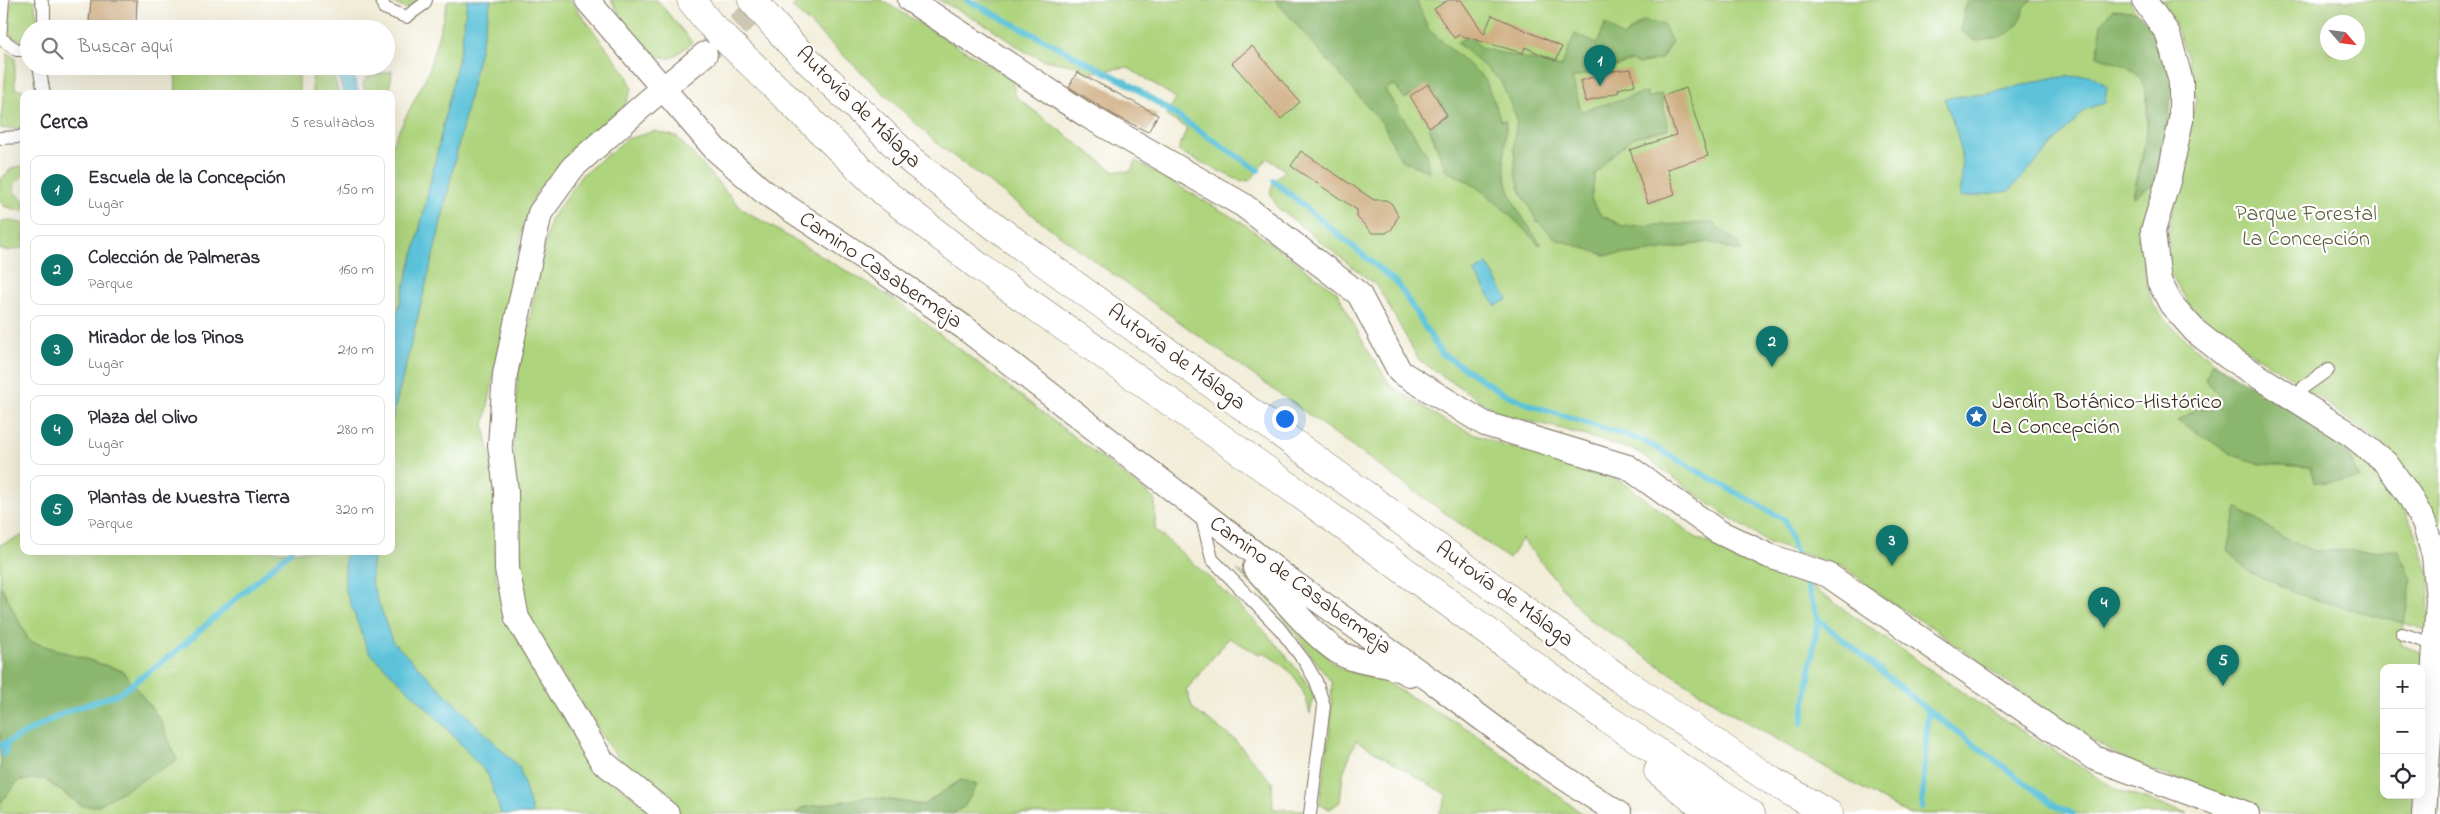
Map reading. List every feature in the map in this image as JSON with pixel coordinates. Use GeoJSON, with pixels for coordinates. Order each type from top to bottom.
{"type":"FeatureCollection","features":[{"type":"Feature","properties":{"kind":"highway","name":"Autovía de Málaga"},"geometry":{"type":"LineString","coordinates":[[691,0],[710,24],[884,192],[982,270],[1268,471],[1606,718],[1751,814]]}},
{"type":"Feature","properties":{"kind":"highway","name":"Autovía de Málaga"},"geometry":{"type":"LineString","coordinates":[[752,0],[792,45],[912,161],[1014,241],[1620,679],[1772,781],[1829,814]]}},
{"type":"Feature","properties":{"kind":"highway"},"geometry":{"type":"LineString","coordinates":[[1606,718],[1664,777],[1711,814]]}},
{"type":"Feature","properties":{"kind":"street","name":"Camino Casabermeja"},"geometry":{"type":"LineString","coordinates":[[587,0],[715,149],[763,191],[964,328],[1201,514]]}},
{"type":"Feature","properties":{"kind":"street"},"geometry":{"type":"LineString","coordinates":[[910,0],[1088,116],[1243,205],[1359,294],[1400,372],[1485,424],[1628,467],[1717,531],[1769,556],[1828,575],[2094,758],[2247,814]]}},
{"type":"Feature","properties":{"kind":"street"},"geometry":{"type":"LineString","coordinates":[[2144,0],[2168,34],[2181,82],[2181,120],[2169,178],[2154,231],[2159,281],[2171,304],[2195,331],[2228,357],[2296,398],[2350,434],[2386,464],[2408,495],[2424,523],[2434,555],[2438,601],[2437,645],[2424,814]]}},
{"type":"Feature","properties":{"kind":"street"},"geometry":{"type":"LineString","coordinates":[[667,814],[602,761],[517,618],[507,569],[506,490],[500,444],[505,374],[540,213],[574,167],[648,101],[705,54]]}},
{"type":"Feature","properties":{"kind":"street","name":"Camino de Casabermeja"},"geometry":{"type":"LineString","coordinates":[[1201,514],[1442,689],[1438,692],[1394,666],[1362,662],[1330,647],[1201,514]]}},
{"type":"Feature","properties":{"kind":"street"},"geometry":{"type":"LineString","coordinates":[[1442,689],[1536,759],[1619,814]]}},
{"type":"Feature","properties":{"kind":"lane"},"geometry":{"type":"LineString","coordinates":[[3,0],[0,38],[16,50],[20,50]]}},
{"type":"Feature","properties":{"kind":"lane"},"geometry":{"type":"LineString","coordinates":[[41,0],[44,8],[44,20]]}},
{"type":"Feature","properties":{"kind":"lane"},"geometry":{"type":"LineString","coordinates":[[382,0],[384,8],[406,17],[424,4],[426,0]]}},
{"type":"Feature","properties":{"kind":"lane"},"geometry":{"type":"LineString","coordinates":[[41,75],[43,90]]}},
{"type":"Feature","properties":{"kind":"lane"},"geometry":{"type":"LineString","coordinates":[[0,138],[20,137]]}},
{"type":"Feature","properties":{"kind":"lane"},"geometry":{"type":"LineString","coordinates":[[2296,398],[2304,387],[2328,370]]}},
{"type":"Feature","properties":{"kind":"lane"},"geometry":{"type":"LineString","coordinates":[[1201,514],[1212,559],[1280,629],[1316,680],[1324,706],[1310,814]]}},
{"type":"Feature","properties":{"kind":"lane"},"geometry":{"type":"LineString","coordinates":[[2402,634],[2437,645]]}},
{"type":"Feature","properties":{"kind":"green space"},"geometry":{"type":"Polygon","coordinates":[[[12,0],[34,0],[37,20],[20,20],[20,39],[11,37],[8,24],[12,0]]]}},
{"type":"Feature","properties":{"kind":"green space"},"geometry":{"type":"Polygon","coordinates":[[[393,0],[419,0],[406,9],[395,4],[393,0]]]}},
{"type":"Feature","properties":{"kind":"green space"},"geometry":{"type":"Polygon","coordinates":[[[448,0],[570,0],[627,75],[632,89],[623,109],[594,130],[537,191],[524,223],[484,426],[497,485],[495,574],[508,623],[594,771],[632,795],[653,814],[0,814],[2,799],[19,780],[44,779],[82,806],[123,671],[29,641],[0,584],[0,545],[20,537],[20,555],[395,555],[395,138],[428,73],[448,0]]]}},
{"type":"Feature","properties":{"kind":"green space"},"geometry":{"type":"Polygon","coordinates":[[[611,0],[657,0],[692,42],[670,58],[654,53],[637,36],[611,0]]]}},
{"type":"Feature","properties":{"kind":"green space"},"geometry":{"type":"Polygon","coordinates":[[[800,0],[881,0],[1012,79],[1016,97],[1112,170],[1130,172],[1136,161],[1244,224],[1337,292],[1364,344],[1391,386],[1445,421],[1504,446],[1562,459],[1623,482],[1695,537],[1813,588],[1979,704],[2118,790],[2188,814],[1907,814],[1734,715],[1587,618],[1522,539],[1509,559],[1085,254],[940,146],[792,7],[800,0]]]}},
{"type":"Feature","properties":{"kind":"green space","name":"Jardín Botánico-Histórico La Concepción"},"geometry":{"type":"Polygon","coordinates":[[[939,0],[2128,0],[2137,12],[2113,9],[2146,58],[2147,134],[2133,196],[2156,183],[2144,241],[2144,268],[2154,305],[2183,336],[2224,369],[2323,429],[2353,451],[2381,477],[2403,508],[2426,563],[2430,581],[2427,630],[2404,623],[2401,645],[2425,654],[2424,664],[2380,664],[2380,799],[2415,799],[2413,814],[2274,814],[2141,767],[2100,745],[2038,705],[1933,628],[1883,598],[1846,568],[1769,543],[1718,510],[1637,451],[1562,429],[1500,414],[1419,360],[1378,287],[1277,207],[1270,192],[1274,181],[1285,170],[1267,158],[1251,180],[1242,182],[1178,151],[1187,128],[1166,116],[1176,98],[1127,67],[1089,73],[1077,66],[1044,60],[1024,51],[990,27],[939,0]]]}},
{"type":"Feature","properties":{"kind":"green space"},"geometry":{"type":"Polygon","coordinates":[[[1275,0],[1416,0],[1429,30],[1485,79],[1501,121],[1506,121],[1504,165],[1509,191],[1518,210],[1541,244],[1539,245],[1485,193],[1460,177],[1446,171],[1429,127],[1447,115],[1428,85],[1405,99],[1394,84],[1385,90],[1426,153],[1429,172],[1401,160],[1383,124],[1275,0]]]}},
{"type":"Feature","properties":{"kind":"green space"},"geometry":{"type":"Polygon","coordinates":[[[1972,0],[2034,0],[2025,8],[2015,27],[2005,35],[1976,41],[1960,30],[1966,4],[1972,0]]]}},
{"type":"Feature","properties":{"kind":"green space","name":"Parque Forestal La Concepción"},"geometry":{"type":"Polygon","coordinates":[[[2158,0],[2440,0],[2440,537],[2438,526],[2424,496],[2406,470],[2380,443],[2295,380],[2215,330],[2190,305],[2168,272],[2168,234],[2196,99],[2188,58],[2172,17],[2158,0]]]}},
{"type":"Feature","properties":{"kind":"green space"},"geometry":{"type":"Polygon","coordinates":[[[2113,9],[2137,12],[2153,31],[2165,53],[2171,86],[2170,119],[2156,183],[2133,197],[2147,131],[2147,96],[2142,82],[2133,71],[2097,56],[2102,24],[2113,9]]]}},
{"type":"Feature","properties":{"kind":"green space"},"geometry":{"type":"Polygon","coordinates":[[[1643,21],[1664,25],[1672,42],[1661,59],[1638,64],[1632,61],[1572,78],[1581,111],[1647,92],[1647,98],[1661,94],[1668,129],[1634,137],[1609,158],[1595,175],[1591,199],[1601,215],[1623,226],[1712,223],[1738,243],[1741,252],[1709,242],[1644,253],[1605,255],[1556,239],[1536,220],[1520,190],[1515,170],[1514,141],[1517,119],[1500,80],[1457,43],[1469,34],[1481,48],[1561,67],[1575,34],[1597,44],[1605,24],[1623,37],[1643,21]]]}},
{"type":"Feature","properties":{"kind":"green space"},"geometry":{"type":"Polygon","coordinates":[[[8,53],[15,58],[15,89],[22,90],[20,90],[20,127],[17,129],[0,128],[8,53]]]}},
{"type":"Feature","properties":{"kind":"green space"},"geometry":{"type":"Polygon","coordinates":[[[175,75],[299,75],[299,90],[176,90],[175,75]]]}},
{"type":"Feature","properties":{"kind":"green space"},"geometry":{"type":"Polygon","coordinates":[[[313,75],[333,75],[338,90],[312,90],[313,75]]]}},
{"type":"Feature","properties":{"kind":"green space"},"geometry":{"type":"Polygon","coordinates":[[[377,75],[391,75],[390,90],[364,90],[363,83],[366,81],[365,78],[377,75]]]}},
{"type":"Feature","properties":{"kind":"green space"},"geometry":{"type":"Polygon","coordinates":[[[655,131],[677,137],[742,209],[897,301],[1155,499],[1155,529],[1260,627],[1280,648],[1314,694],[1310,714],[1304,693],[1289,671],[1264,652],[1259,654],[1229,638],[1186,690],[1193,709],[1235,740],[1272,782],[1273,809],[1302,810],[1302,814],[951,814],[964,807],[977,785],[961,780],[923,805],[870,797],[801,808],[796,814],[680,814],[635,777],[609,747],[535,632],[523,606],[516,567],[513,440],[518,375],[550,220],[582,175],[627,139],[655,131]]]}},
{"type":"Feature","properties":{"kind":"green space"},"geometry":{"type":"Polygon","coordinates":[[[20,166],[20,179],[14,185],[14,192],[20,197],[20,211],[4,206],[0,201],[0,180],[11,169],[20,166]]]}},
{"type":"Feature","properties":{"kind":"green space"},"geometry":{"type":"Polygon","coordinates":[[[7,220],[20,223],[20,248],[8,251],[0,249],[0,223],[7,220]]]}},
{"type":"Feature","properties":{"kind":"green space"},"geometry":{"type":"Polygon","coordinates":[[[2213,363],[2339,438],[2360,479],[2315,483],[2311,467],[2261,464],[2235,456],[2178,421],[2198,408],[2213,410],[2218,394],[2205,379],[2213,363]]]}},
{"type":"Feature","properties":{"kind":"green space"},"geometry":{"type":"Polygon","coordinates":[[[2237,508],[2283,537],[2314,551],[2397,550],[2412,579],[2404,623],[2309,598],[2249,572],[2228,550],[2237,508]]]}},
{"type":"Feature","properties":{"kind":"green space"},"geometry":{"type":"Polygon","coordinates":[[[1237,570],[1282,604],[1328,658],[1339,668],[1385,682],[1468,729],[1583,814],[1439,814],[1447,795],[1356,740],[1343,773],[1340,802],[1330,809],[1319,805],[1330,729],[1332,683],[1277,609],[1237,570]]]}},
{"type":"Feature","properties":{"kind":"green space"},"geometry":{"type":"Polygon","coordinates":[[[0,584],[29,641],[123,671],[160,719],[177,760],[97,806],[83,806],[44,779],[19,780],[0,803],[0,584]]]}},
{"type":"Feature","properties":{"kind":"green space"},"geometry":{"type":"Polygon","coordinates":[[[2440,731],[2440,814],[2434,814],[2440,731]]]}},
{"type":"Feature","properties":{"kind":"green space"},"geometry":{"type":"Polygon","coordinates":[[[961,780],[977,785],[964,807],[951,814],[796,814],[801,808],[870,797],[923,805],[961,780]]]}},
{"type":"Feature","properties":{"kind":"water"},"geometry":{"type":"Polygon","coordinates":[[[467,0],[491,0],[437,240],[395,408],[395,320],[417,241],[462,41],[467,0]]]}},
{"type":"Feature","properties":{"kind":"water"},"geometry":{"type":"Polygon","coordinates":[[[338,75],[353,75],[358,90],[343,90],[338,75]]]}},
{"type":"Feature","properties":{"kind":"water"},"geometry":{"type":"Polygon","coordinates":[[[2091,75],[2107,86],[2105,103],[2086,109],[2009,191],[1960,198],[1962,170],[1960,147],[1944,98],[1987,94],[2051,78],[2091,75]]]}},
{"type":"Feature","properties":{"kind":"water"},"geometry":{"type":"Polygon","coordinates":[[[1487,264],[1508,299],[1496,306],[1474,272],[1487,264]]]}},
{"type":"Feature","properties":{"kind":"water"},"geometry":{"type":"Polygon","coordinates":[[[345,555],[373,555],[371,580],[392,641],[519,767],[533,814],[501,814],[488,775],[438,719],[368,651],[345,589],[345,555]]]}},
{"type":"Feature","properties":{"kind":"building"},"geometry":{"type":"Polygon","coordinates":[[[91,0],[137,0],[136,20],[89,20],[91,0]]]}},
{"type":"Feature","properties":{"kind":"building"},"geometry":{"type":"Polygon","coordinates":[[[1448,0],[1461,0],[1484,34],[1492,15],[1562,47],[1556,61],[1525,47],[1523,53],[1459,35],[1454,38],[1434,9],[1448,0]]]}},
{"type":"Feature","properties":{"kind":"building"},"geometry":{"type":"Polygon","coordinates":[[[1252,46],[1300,102],[1281,119],[1232,63],[1252,46]]]}},
{"type":"Feature","properties":{"kind":"building"},"geometry":{"type":"Polygon","coordinates":[[[1631,69],[1635,85],[1618,89],[1619,92],[1586,102],[1580,81],[1613,71],[1631,69]]]}},
{"type":"Feature","properties":{"kind":"building"},"geometry":{"type":"Polygon","coordinates":[[[1077,72],[1158,115],[1148,132],[1114,115],[1069,87],[1077,72]]]}},
{"type":"Feature","properties":{"kind":"building"},"geometry":{"type":"Polygon","coordinates":[[[1428,84],[1447,115],[1429,127],[1410,96],[1428,84]]]}},
{"type":"Feature","properties":{"kind":"building"},"geometry":{"type":"Polygon","coordinates":[[[1686,88],[1708,156],[1667,169],[1675,194],[1648,203],[1630,150],[1676,135],[1663,96],[1686,88]]]}},
{"type":"Feature","properties":{"kind":"building"},"geometry":{"type":"Polygon","coordinates":[[[1301,151],[1374,200],[1386,200],[1392,204],[1398,216],[1392,229],[1386,233],[1372,233],[1357,217],[1357,210],[1291,166],[1301,151]]]}},
{"type":"Feature","properties":{"kind":"waterway"},"geometry":{"type":"LineString","coordinates":[[967,0],[1131,85],[1258,170]]}},
{"type":"Feature","properties":{"kind":"waterway"},"geometry":{"type":"LineString","coordinates":[[1274,181],[1398,284],[1441,353],[1503,393],[1533,406],[1644,441],[1785,520],[1798,560]]}},
{"type":"Feature","properties":{"kind":"waterway"},"geometry":{"type":"LineString","coordinates":[[0,746],[68,711],[120,693],[174,653],[286,555]]}},
{"type":"Feature","properties":{"kind":"waterway"},"geometry":{"type":"LineString","coordinates":[[1803,574],[1818,619],[1928,710],[2056,806],[2073,814]]}},
{"type":"Feature","properties":{"kind":"waterway"},"geometry":{"type":"LineString","coordinates":[[1802,723],[1818,619]]}},
{"type":"Feature","properties":{"kind":"waterway"},"geometry":{"type":"LineString","coordinates":[[1922,808],[1928,710]]}},
{"type":"Feature","properties":{"kind":"waterway"},"geometry":{"type":"LineString","coordinates":[[4,754],[8,743]]}},
{"type":"Feature","properties":{"kind":"tunnel"},"geometry":{"type":"LineString","coordinates":[[710,49],[767,0]]}},
{"type":"Feature","properties":{"kind":"place","name":"Escuela de la Concepción"},"geometry":{"type":"Point","coordinates":[1600,86]}},
{"type":"Feature","properties":{"kind":"place","name":"Colección de Palmeras"},"geometry":{"type":"Point","coordinates":[1772,367]}},
{"type":"Feature","properties":{"kind":"place","name":"Jardín Botánico-Histórico La Concepción"},"geometry":{"type":"Point","coordinates":[1976,416]}},
{"type":"Feature","properties":{"kind":"place","name":"Mirador de los Pinos"},"geometry":{"type":"Point","coordinates":[1892,566]}},
{"type":"Feature","properties":{"kind":"place","name":"Plaza del Olivo"},"geometry":{"type":"Point","coordinates":[2104,628]}},
{"type":"Feature","properties":{"kind":"place","name":"Plantas de Nuestra Tierra"},"geometry":{"type":"Point","coordinates":[2223,686]}}]}
